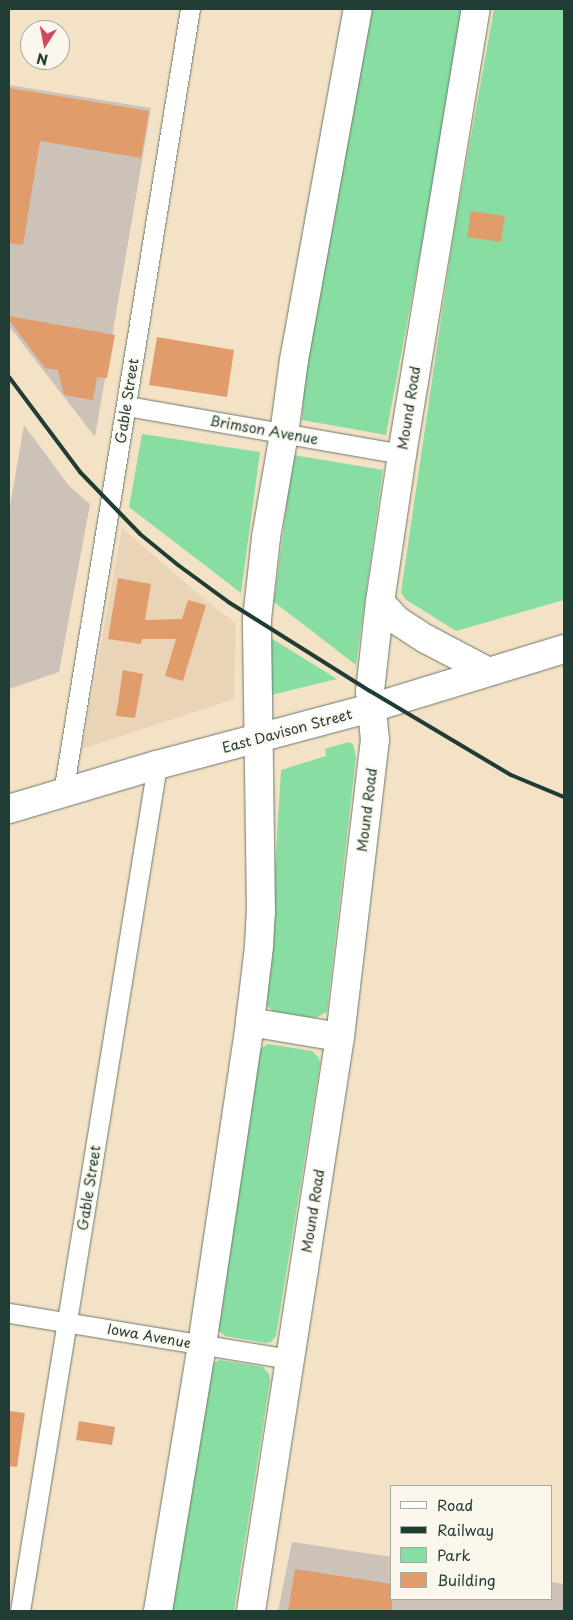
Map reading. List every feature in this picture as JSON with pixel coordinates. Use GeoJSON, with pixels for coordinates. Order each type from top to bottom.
{"type":"FeatureCollection","features":[{"type":"Feature","properties":{"kind":"main road"},"geometry":{"type":"LineString","coordinates":[[158,1611],[202,1345],[250,1022],[261,913],[256,619],[266,537],[284,434],[294,360],[358,9]]}},
{"type":"Feature","properties":{"kind":"main road","name":"Mound Road"},"geometry":{"type":"LineString","coordinates":[[251,1611],[340,1036],[376,740],[371,708],[370,677],[380,602],[402,454],[476,9]]}},
{"type":"Feature","properties":{"kind":"main road"},"geometry":{"type":"LineString","coordinates":[[380,602],[398,621],[419,635],[487,671]]}},
{"type":"Feature","properties":{"kind":"main road","name":"East Davison Street"},"geometry":{"type":"LineString","coordinates":[[9,810],[157,765],[371,708],[564,649]]}},
{"type":"Feature","properties":{"kind":"main road"},"geometry":{"type":"LineString","coordinates":[[250,1022],[340,1036]]}},
{"type":"Feature","properties":{"kind":"street","name":"Gable Street"},"geometry":{"type":"LineString","coordinates":[[63,793],[190,9]]}},
{"type":"Feature","properties":{"kind":"street","name":"Brimson Avenue"},"geometry":{"type":"LineString","coordinates":[[127,406],[402,454]]}},
{"type":"Feature","properties":{"kind":"street","name":"Gable Street"},"geometry":{"type":"LineString","coordinates":[[20,1611],[157,765]]}},
{"type":"Feature","properties":{"kind":"street","name":"Iowa Avenue"},"geometry":{"type":"LineString","coordinates":[[9,1313],[290,1359]]}},
{"type":"Feature","properties":{"kind":"shaded area"},"geometry":{"type":"Polygon","coordinates":[[[9,85],[151,108],[95,437],[9,326],[9,85]]]}},
{"type":"Feature","properties":{"kind":"shaded area"},"geometry":{"type":"Polygon","coordinates":[[[24,425],[69,486],[90,504],[59,672],[9,689],[9,512],[24,425]]]}},
{"type":"Feature","properties":{"kind":"shaded area"},"geometry":{"type":"Polygon","coordinates":[[[122,528],[209,603],[236,623],[234,699],[82,749],[122,528]]]}},
{"type":"Feature","properties":{"kind":"shaded area"},"geometry":{"type":"Polygon","coordinates":[[[292,1542],[390,1557],[390,1600],[553,1600],[553,1582],[564,1584],[564,1611],[278,1611],[292,1542]]]}},
{"type":"Feature","properties":{"kind":"green space"},"geometry":{"type":"Polygon","coordinates":[[[366,9],[466,9],[386,435],[302,420],[307,343],[366,9]]]}},
{"type":"Feature","properties":{"kind":"green space"},"geometry":{"type":"Polygon","coordinates":[[[494,9],[564,9],[564,600],[456,631],[405,599],[401,592],[454,231],[494,9]]]}},
{"type":"Feature","properties":{"kind":"green space"},"geometry":{"type":"Polygon","coordinates":[[[142,434],[260,452],[241,593],[129,507],[142,434]]]}},
{"type":"Feature","properties":{"kind":"green space"},"geometry":{"type":"Polygon","coordinates":[[[293,455],[383,470],[356,665],[274,602],[293,455]]]}},
{"type":"Feature","properties":{"kind":"green space"},"geometry":{"type":"Polygon","coordinates":[[[271,638],[337,679],[271,695],[271,638]]]}},
{"type":"Feature","properties":{"kind":"green space"},"geometry":{"type":"Polygon","coordinates":[[[348,742],[353,744],[356,757],[327,1012],[315,1018],[273,1011],[267,1006],[267,1002],[281,770],[326,756],[325,749],[348,742]]]}},
{"type":"Feature","properties":{"kind":"green space"},"geometry":{"type":"Polygon","coordinates":[[[268,1044],[312,1051],[319,1058],[320,1064],[276,1336],[271,1342],[266,1343],[225,1336],[215,1328],[258,1050],[268,1044]]]}},
{"type":"Feature","properties":{"kind":"green space"},"geometry":{"type":"Polygon","coordinates":[[[220,1360],[263,1367],[269,1374],[270,1381],[234,1611],[171,1611],[211,1364],[220,1360]]]}},
{"type":"Feature","properties":{"kind":"building"},"geometry":{"type":"Polygon","coordinates":[[[9,88],[149,111],[141,158],[40,141],[23,245],[9,243],[9,88]]]}},
{"type":"Feature","properties":{"kind":"building"},"geometry":{"type":"Polygon","coordinates":[[[471,211],[505,216],[501,242],[467,237],[471,211]]]}},
{"type":"Feature","properties":{"kind":"building"},"geometry":{"type":"Polygon","coordinates":[[[9,316],[115,335],[107,378],[97,377],[93,400],[64,395],[58,370],[45,368],[9,320],[9,316]]]}},
{"type":"Feature","properties":{"kind":"building"},"geometry":{"type":"Polygon","coordinates":[[[157,337],[234,350],[227,397],[149,385],[157,337]]]}},
{"type":"Feature","properties":{"kind":"building"},"geometry":{"type":"Polygon","coordinates":[[[118,578],[151,584],[145,620],[182,619],[188,600],[206,605],[183,681],[165,676],[176,639],[142,639],[141,644],[108,639],[118,578]]]}},
{"type":"Feature","properties":{"kind":"building"},"geometry":{"type":"Polygon","coordinates":[[[123,670],[143,674],[135,718],[116,716],[123,670]]]}},
{"type":"Feature","properties":{"kind":"building"},"geometry":{"type":"Polygon","coordinates":[[[9,1411],[25,1413],[17,1467],[9,1466],[9,1411]]]}},
{"type":"Feature","properties":{"kind":"building"},"geometry":{"type":"Polygon","coordinates":[[[79,1421],[115,1427],[112,1445],[76,1440],[79,1421]]]}},
{"type":"Feature","properties":{"kind":"building"},"geometry":{"type":"Polygon","coordinates":[[[295,1569],[390,1584],[392,1611],[288,1611],[295,1569]]]}},
{"type":"Feature","properties":{"kind":"railway"},"geometry":{"type":"LineString","coordinates":[[9,377],[80,472],[140,534],[178,565],[230,603],[370,691],[511,775],[564,797]]}}]}
